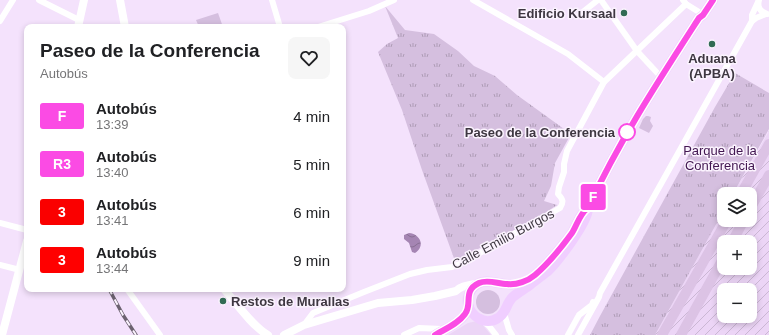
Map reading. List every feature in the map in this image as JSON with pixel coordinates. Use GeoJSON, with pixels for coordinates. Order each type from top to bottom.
{"type":"FeatureCollection","features":[{"type":"Feature","properties":{"kind":"highway"},"geometry":{"type":"LineString","coordinates":[[435,335],[468,321],[480,319],[492,321],[496,319],[506,309],[513,296],[533,283],[556,261],[576,234],[588,212],[588,208],[600,181],[626,134],[707,0]]}},
{"type":"Feature","properties":{"kind":"highway"},"geometry":{"type":"LineString","coordinates":[[699,15],[703,15],[713,0]]}},
{"type":"Feature","properties":{"kind":"highway"},"geometry":{"type":"LineString","coordinates":[[444,332],[463,317],[468,311],[470,292],[479,283],[489,281],[517,284],[534,276],[558,250],[572,232],[584,210],[588,208]]}},
{"type":"Feature","properties":{"kind":"highway"},"geometry":{"type":"LineString","coordinates":[[493,282],[498,284],[505,291],[508,300],[506,309]]}},
{"type":"Feature","properties":{"kind":"highway"},"geometry":{"type":"LineString","coordinates":[[468,303],[474,315],[480,319]]}},
{"type":"Feature","properties":{"kind":"main road"},"geometry":{"type":"LineString","coordinates":[[745,187],[769,144]]}},
{"type":"Feature","properties":{"kind":"main road"},"geometry":{"type":"LineString","coordinates":[[757,197],[769,175]]}},
{"type":"Feature","properties":{"kind":"main road"},"geometry":{"type":"LineString","coordinates":[[662,335],[722,227]]}},
{"type":"Feature","properties":{"kind":"main road"},"geometry":{"type":"LineString","coordinates":[[681,335],[717,270]]}},
{"type":"Feature","properties":{"kind":"street"},"geometry":{"type":"LineString","coordinates":[[5,0],[8,9]]}},
{"type":"Feature","properties":{"kind":"street"},"geometry":{"type":"LineString","coordinates":[[0,21],[13,0]]}},
{"type":"Feature","properties":{"kind":"street"},"geometry":{"type":"LineString","coordinates":[[39,0],[78,23],[84,0]]}},
{"type":"Feature","properties":{"kind":"street"},"geometry":{"type":"LineString","coordinates":[[120,0],[124,24]]}},
{"type":"Feature","properties":{"kind":"street"},"geometry":{"type":"LineString","coordinates":[[272,0],[279,24]]}},
{"type":"Feature","properties":{"kind":"street"},"geometry":{"type":"LineString","coordinates":[[328,24],[369,11],[394,0]]}},
{"type":"Feature","properties":{"kind":"street"},"geometry":{"type":"LineString","coordinates":[[473,0],[568,54],[604,82]]}},
{"type":"Feature","properties":{"kind":"street"},"geometry":{"type":"LineString","coordinates":[[579,15],[598,0]]}},
{"type":"Feature","properties":{"kind":"street"},"geometry":{"type":"LineString","coordinates":[[601,0],[637,51],[661,77]]}},
{"type":"Feature","properties":{"kind":"street"},"geometry":{"type":"LineString","coordinates":[[759,1],[762,12],[768,14]]}},
{"type":"Feature","properties":{"kind":"street"},"geometry":{"type":"LineString","coordinates":[[752,21],[752,15],[759,1]]}},
{"type":"Feature","properties":{"kind":"street"},"geometry":{"type":"LineString","coordinates":[[684,2],[699,15]]}},
{"type":"Feature","properties":{"kind":"street","name":"Calle Emilio Burgos"},"geometry":{"type":"LineString","coordinates":[[304,325],[313,312],[370,289],[410,274],[452,267],[462,263],[560,208],[563,203],[563,199],[558,194],[564,172],[567,151],[604,82],[637,51],[684,2]]}},
{"type":"Feature","properties":{"kind":"street"},"geometry":{"type":"LineString","coordinates":[[578,335],[752,21],[768,14]]}},
{"type":"Feature","properties":{"kind":"street"},"geometry":{"type":"LineString","coordinates":[[0,223],[24,229]]}},
{"type":"Feature","properties":{"kind":"street"},"geometry":{"type":"LineString","coordinates":[[2,335],[24,253]]}},
{"type":"Feature","properties":{"kind":"street"},"geometry":{"type":"LineString","coordinates":[[0,265],[20,270]]}},
{"type":"Feature","properties":{"kind":"street"},"geometry":{"type":"LineString","coordinates":[[284,335],[304,325],[378,302],[412,300],[435,296],[479,283]]}},
{"type":"Feature","properties":{"kind":"street"},"geometry":{"type":"LineString","coordinates":[[456,290],[464,295],[468,303]]}},
{"type":"Feature","properties":{"kind":"street"},"geometry":{"type":"LineString","coordinates":[[129,292],[160,335]]}},
{"type":"Feature","properties":{"kind":"street"},"geometry":{"type":"LineString","coordinates":[[227,292],[254,324],[268,335]]}},
{"type":"Feature","properties":{"kind":"street"},"geometry":{"type":"LineString","coordinates":[[568,335],[579,315],[592,305],[597,295],[600,293]]}},
{"type":"Feature","properties":{"kind":"street"},"geometry":{"type":"LineString","coordinates":[[506,309],[508,330],[512,335]]}},
{"type":"Feature","properties":{"kind":"street"},"geometry":{"type":"LineString","coordinates":[[480,319],[489,326],[496,335]]}},
{"type":"Feature","properties":{"kind":"street"},"geometry":{"type":"LineString","coordinates":[[404,335],[419,328],[438,329],[444,332]]}},
{"type":"Feature","properties":{"kind":"shaded area"},"geometry":{"type":"Polygon","coordinates":[[[769,131],[769,335],[655,335],[717,223],[717,227],[757,227],[757,187],[737,187],[769,131]]]}},
{"type":"Feature","properties":{"kind":"shaded area"},"geometry":{"type":"Polygon","coordinates":[[[477,321],[481,323],[491,335],[448,335],[468,323],[477,321]]]}},
{"type":"Feature","properties":{"kind":"green space"},"geometry":{"type":"Polygon","coordinates":[[[385,6],[405,30],[434,34],[458,51],[474,66],[495,76],[517,95],[571,134],[555,163],[551,186],[544,201],[557,205],[539,217],[455,261],[402,110],[378,52],[387,44],[398,38],[385,6]]]}},
{"type":"Feature","properties":{"kind":"green space"},"geometry":{"type":"Polygon","coordinates":[[[218,13],[222,24],[198,24],[196,20],[218,13]]]}},
{"type":"Feature","properties":{"kind":"green space","name":"Parque de la Conferencia"},"geometry":{"type":"Polygon","coordinates":[[[735,73],[769,93],[769,129],[737,187],[717,187],[717,223],[655,335],[590,335],[600,316],[735,73]]]}},
{"type":"Feature","properties":{"kind":"green space"},"geometry":{"type":"Polygon","coordinates":[[[646,116],[651,117],[650,121],[653,126],[649,133],[639,128],[646,116]]]}},
{"type":"Feature","properties":{"kind":"green space"},"geometry":{"type":"Polygon","coordinates":[[[488,290],[493,291],[499,297],[499,307],[493,313],[488,314],[483,313],[477,307],[476,302],[477,297],[483,291],[488,290]]]}},
{"type":"Feature","properties":{"kind":"water"},"geometry":{"type":"Polygon","coordinates":[[[409,233],[419,238],[421,244],[415,253],[412,252],[409,243],[404,239],[404,235],[409,233]]]}},
{"type":"Feature","properties":{"kind":"railway"},"geometry":{"type":"LineString","coordinates":[[111,292],[136,335]]}},
{"type":"Feature","properties":{"kind":"bus line","name":"F"},"geometry":{"type":"LineString","coordinates":[[435,335],[457,322],[468,311],[470,292],[476,285],[489,281],[508,284],[517,284],[526,281],[540,271],[558,250],[572,232],[584,210],[588,208],[600,181],[641,108],[699,18],[703,15],[713,0]]}},
{"type":"Feature","properties":{"kind":"place","name":"Edificio Kursaal"},"geometry":{"type":"Point","coordinates":[624,13]}},
{"type":"Feature","properties":{"kind":"place","name":"Aduana (APBA)"},"geometry":{"type":"Point","coordinates":[712,44]}},
{"type":"Feature","properties":{"kind":"place","name":"Paseo de la Conferencia"},"geometry":{"type":"Point","coordinates":[627,132]}},
{"type":"Feature","properties":{"kind":"place","name":"Restos de Murallas"},"geometry":{"type":"Point","coordinates":[223,301]}}]}
